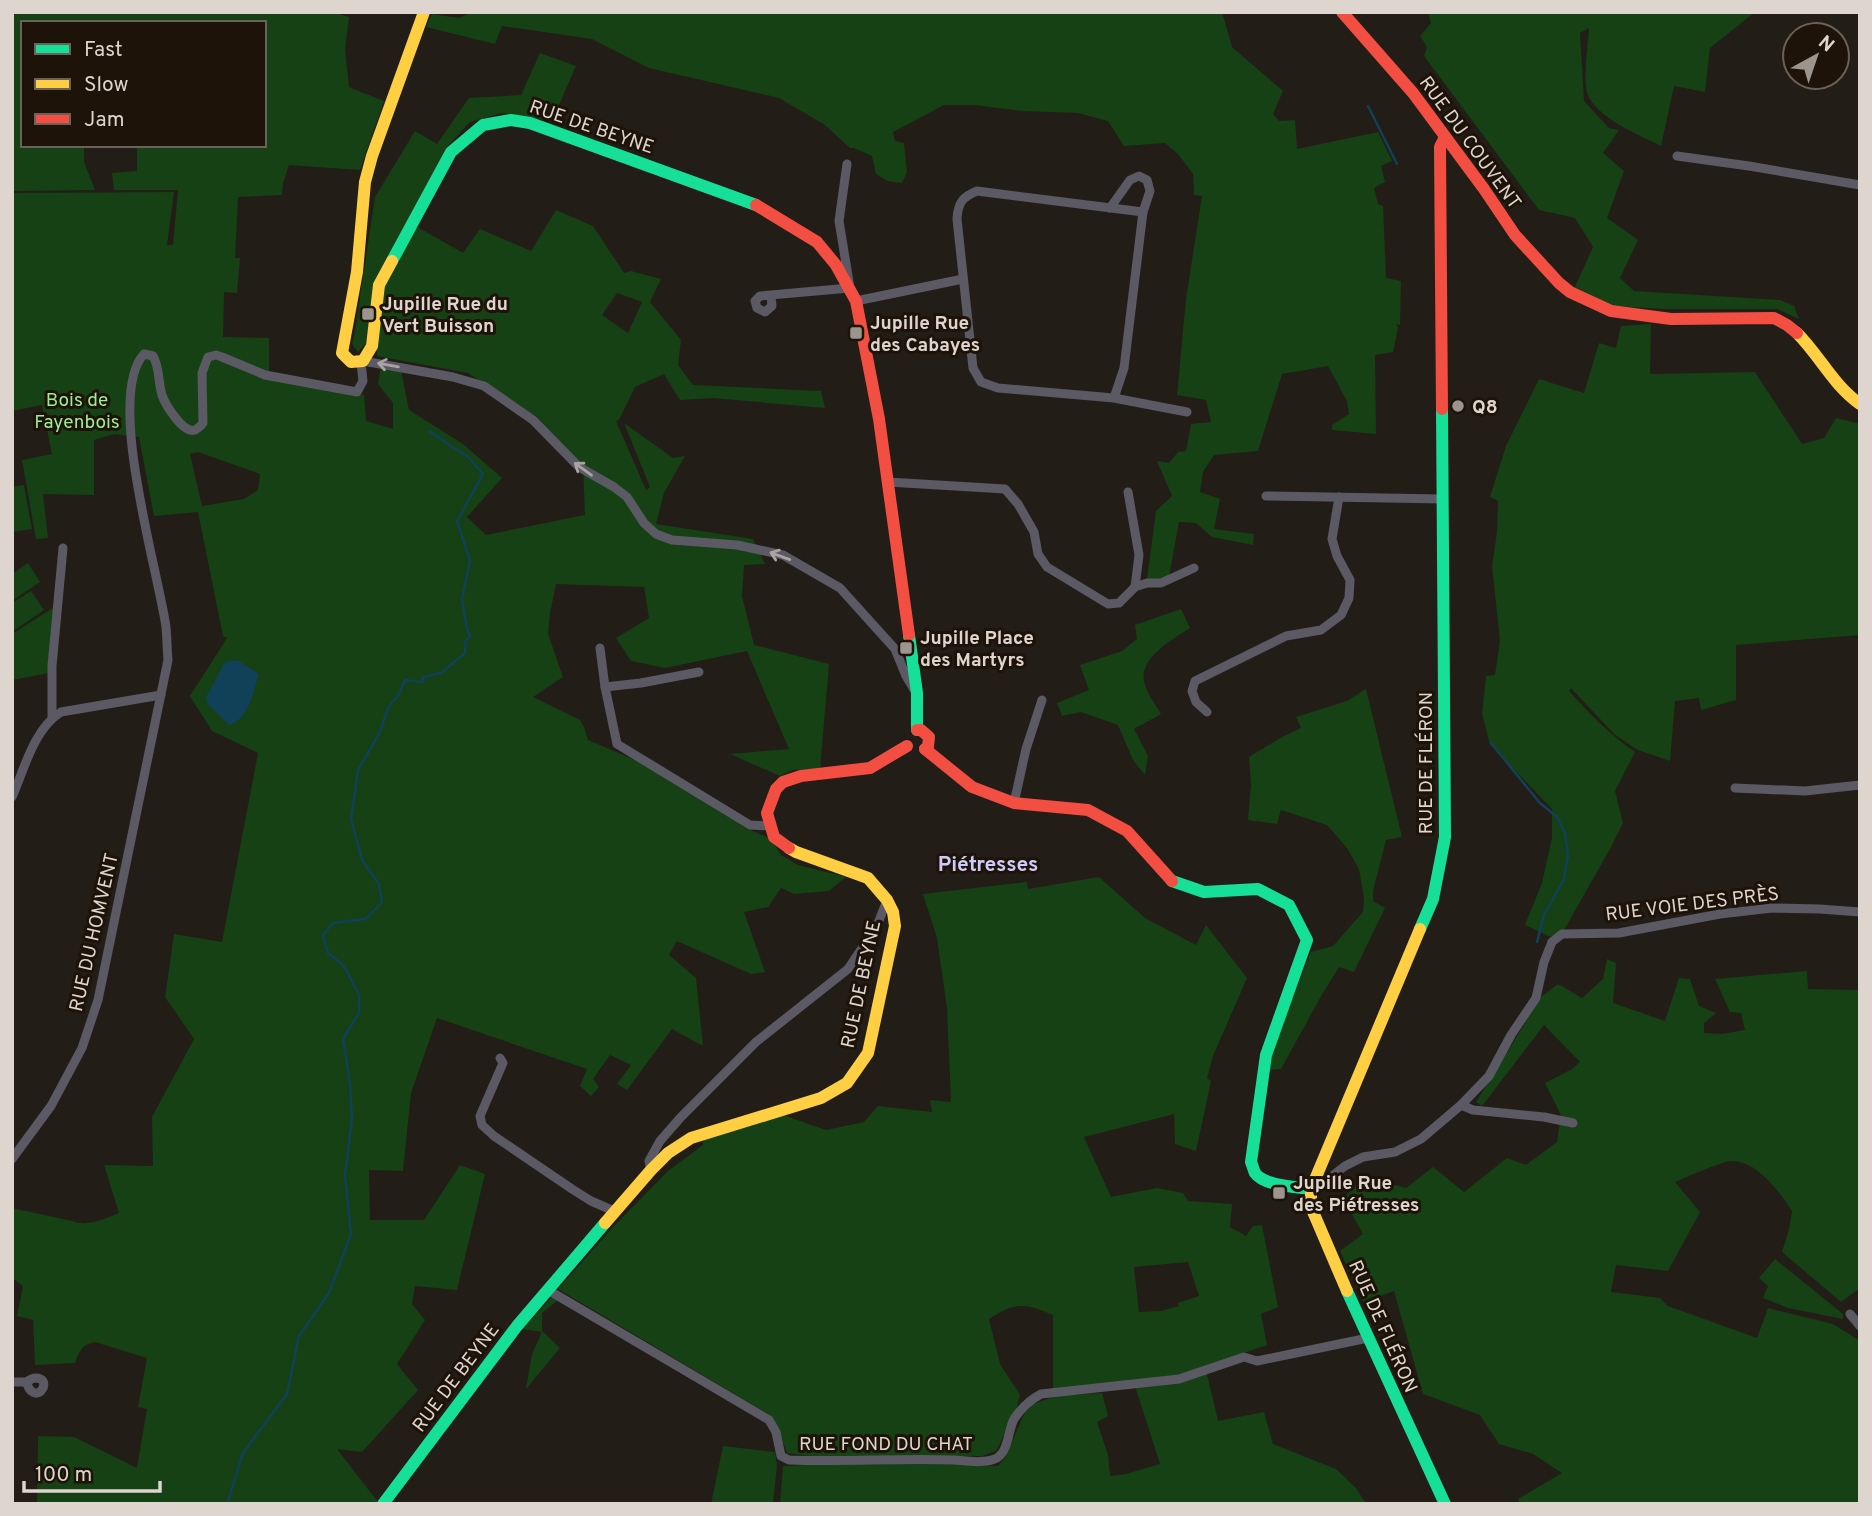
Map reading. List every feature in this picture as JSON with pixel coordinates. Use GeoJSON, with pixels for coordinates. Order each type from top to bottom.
{"type":"FeatureCollection","features":[{"type":"Feature","properties":{"kind":"street"},"geometry":{"type":"LineString","coordinates":[[424,12],[365,182],[357,272],[342,353],[351,362],[453,377],[484,386],[533,420],[579,467],[627,497],[644,523],[656,534],[672,540],[737,545],[783,555],[840,588],[895,649],[906,676],[917,693]]}},
{"type":"Feature","properties":{"kind":"street","name":"RUE DU COUVENT"},"geometry":{"type":"LineString","coordinates":[[1342,12],[1413,93],[1515,235],[1570,292],[1611,311],[1671,319],[1774,318],[1786,323],[1797,333],[1854,401]]}},
{"type":"Feature","properties":{"kind":"street","name":"RUE DE BEYNE"},"geometry":{"type":"LineString","coordinates":[[362,362],[372,346],[379,285],[451,152],[483,125],[511,120],[530,123],[761,207],[817,242],[836,265],[856,301],[879,419],[917,693],[918,730]]}},
{"type":"Feature","properties":{"kind":"street","name":"RUE DE FLÉRON"},"geometry":{"type":"LineString","coordinates":[[1445,137],[1440,147],[1445,836],[1433,899],[1311,1189],[1311,1207],[1316,1221],[1367,1338],[1445,1504]]}},
{"type":"Feature","properties":{"kind":"street"},"geometry":{"type":"LineString","coordinates":[[1677,156],[1860,185]]}},
{"type":"Feature","properties":{"kind":"street"},"geometry":{"type":"LineString","coordinates":[[771,295],[850,288],[839,220],[848,164]]}},
{"type":"Feature","properties":{"kind":"street"},"geometry":{"type":"LineString","coordinates":[[1110,208],[1130,180],[1139,176],[1147,180],[1150,191],[1143,212],[1124,368],[1114,398]]}},
{"type":"Feature","properties":{"kind":"street"},"geometry":{"type":"LineString","coordinates":[[1143,212],[977,191],[965,196],[958,205],[957,219],[973,368],[981,382],[998,388],[1114,398],[1187,412]]}},
{"type":"Feature","properties":{"kind":"street"},"geometry":{"type":"LineString","coordinates":[[856,301],[962,279]]}},
{"type":"Feature","properties":{"kind":"street","name":"RUE DU HOMVENT"},"geometry":{"type":"LineString","coordinates":[[12,1159],[51,1106],[82,1048],[98,1000],[168,660],[166,627],[131,450],[130,392],[138,362],[144,354],[153,356],[157,362],[162,397],[182,427],[191,431],[204,423],[202,373],[208,357],[222,356],[265,375],[357,392],[363,381],[362,362]]}},
{"type":"Feature","properties":{"kind":"street"},"geometry":{"type":"LineString","coordinates":[[888,482],[1005,489],[1018,504],[1034,532],[1038,555],[1047,567],[1108,604],[1119,603],[1135,587],[1147,583],[1161,583],[1195,568]]}},
{"type":"Feature","properties":{"kind":"street"},"geometry":{"type":"LineString","coordinates":[[1128,492],[1139,555],[1135,587]]}},
{"type":"Feature","properties":{"kind":"street"},"geometry":{"type":"LineString","coordinates":[[1266,496],[1443,499]]}},
{"type":"Feature","properties":{"kind":"street"},"geometry":{"type":"LineString","coordinates":[[1207,712],[1196,702],[1192,691],[1195,681],[1286,636],[1321,630],[1341,615],[1349,598],[1350,580],[1332,539],[1339,497]]}},
{"type":"Feature","properties":{"kind":"street"},"geometry":{"type":"LineString","coordinates":[[52,718],[51,666],[63,548]]}},
{"type":"Feature","properties":{"kind":"street"},"geometry":{"type":"LineString","coordinates":[[600,648],[617,744],[750,825],[770,826],[766,813],[776,789],[783,782],[801,776],[870,768],[907,746]]}},
{"type":"Feature","properties":{"kind":"street"},"geometry":{"type":"LineString","coordinates":[[605,687],[699,672]]}},
{"type":"Feature","properties":{"kind":"street"},"geometry":{"type":"LineString","coordinates":[[12,797],[39,734],[52,718],[61,712],[161,695]]}},
{"type":"Feature","properties":{"kind":"street"},"geometry":{"type":"LineString","coordinates":[[1014,803],[1026,749],[1042,700]]}},
{"type":"Feature","properties":{"kind":"street"},"geometry":{"type":"LineString","coordinates":[[918,730],[929,737],[928,747],[919,752],[910,750],[906,740],[911,731],[918,730]]}},
{"type":"Feature","properties":{"kind":"street"},"geometry":{"type":"LineString","coordinates":[[925,749],[972,787],[1014,803],[1088,810],[1126,831],[1174,883],[1204,892],[1258,889],[1289,905],[1307,940],[1266,1055],[1251,1162],[1258,1177],[1270,1182],[1311,1189],[1363,1157],[1395,1152],[1421,1139],[1461,1105],[1473,1110],[1544,1117],[1573,1124]]}},
{"type":"Feature","properties":{"kind":"street"},"geometry":{"type":"LineString","coordinates":[[1735,788],[1805,791],[1860,785]]}},
{"type":"Feature","properties":{"kind":"street","name":"RUE DE BEYNE"},"geometry":{"type":"LineString","coordinates":[[383,1504],[517,1326],[614,1210],[668,1153],[691,1138],[821,1098],[847,1083],[868,1053],[895,926],[893,912],[887,900],[868,878],[796,852],[774,837],[770,826]]}},
{"type":"Feature","properties":{"kind":"street"},"geometry":{"type":"LineString","coordinates":[[651,1170],[649,1161],[660,1141],[681,1117],[756,1042],[848,969],[877,926],[887,900]]}},
{"type":"Feature","properties":{"kind":"street","name":"RUE VOIE DES PRÈS"},"geometry":{"type":"LineString","coordinates":[[1461,1105],[1489,1076],[1511,1035],[1536,998],[1552,942],[1562,934],[1619,933],[1720,914],[1772,908],[1860,912]]}},
{"type":"Feature","properties":{"kind":"street"},"geometry":{"type":"LineString","coordinates":[[500,1058],[503,1063],[480,1116],[482,1125],[572,1189],[591,1201],[614,1210]]}},
{"type":"Feature","properties":{"kind":"street","name":"RUE FOND DU CHAT"},"geometry":{"type":"LineString","coordinates":[[548,1290],[769,1420],[776,1432],[781,1456],[789,1460],[991,1460],[1000,1455],[1014,1419],[1029,1400],[1041,1394],[1179,1379],[1244,1357],[1257,1361],[1367,1338]]}},
{"type":"Feature","properties":{"kind":"street"},"geometry":{"type":"LineString","coordinates":[[1850,1314],[1860,1326]]}},
{"type":"Feature","properties":{"kind":"street"},"geometry":{"type":"LineString","coordinates":[[12,1382],[27,1382]]}},
{"type":"Feature","properties":{"kind":"green space","name":"Bois de Fayenbois"},"geometry":{"type":"Polygon","coordinates":[[[12,12],[333,12],[349,17],[345,50],[349,87],[384,101],[360,170],[289,165],[282,195],[238,197],[235,258],[240,258],[237,293],[224,292],[223,337],[269,338],[269,376],[364,395],[366,421],[393,429],[393,403],[378,384],[381,365],[401,370],[409,410],[463,444],[502,478],[467,517],[486,535],[585,515],[583,466],[536,416],[468,373],[377,356],[381,288],[414,225],[463,253],[480,229],[531,251],[556,210],[593,226],[624,273],[631,271],[661,279],[650,302],[681,340],[678,365],[693,385],[821,391],[825,408],[713,398],[680,400],[664,374],[635,387],[619,420],[616,421],[646,490],[650,487],[624,423],[673,458],[685,456],[664,493],[656,524],[753,539],[765,564],[744,565],[742,596],[754,645],[829,664],[820,769],[793,770],[780,776],[730,754],[789,749],[747,651],[665,668],[631,661],[616,638],[649,618],[644,587],[556,584],[548,634],[563,677],[533,697],[580,720],[588,740],[637,761],[746,828],[771,839],[781,855],[798,865],[846,877],[829,891],[794,894],[781,888],[768,907],[744,912],[765,972],[751,974],[677,941],[669,955],[696,978],[703,1046],[672,1029],[627,1090],[617,1084],[631,1065],[610,1055],[593,1079],[599,1087],[591,1096],[580,1086],[587,1069],[437,1018],[411,1093],[403,1171],[369,1170],[370,1220],[424,1220],[460,1165],[485,1174],[457,1290],[415,1286],[412,1304],[425,1320],[397,1364],[418,1390],[362,1452],[337,1449],[378,1502],[376,1504],[37,1504],[38,1436],[74,1437],[137,1468],[147,1409],[138,1407],[147,1358],[95,1342],[84,1347],[75,1363],[35,1365],[33,1320],[17,1316],[23,1286],[12,1278],[12,1208],[78,1223],[102,1220],[119,1213],[104,1165],[153,1166],[152,1117],[194,1039],[165,997],[174,934],[222,942],[258,753],[212,731],[190,696],[227,638],[223,636],[198,512],[154,516],[139,437],[114,434],[94,440],[94,495],[43,494],[48,538],[36,539],[22,460],[52,454],[42,405],[12,411],[12,193],[174,192],[167,245],[173,245],[178,190],[114,190],[112,173],[137,171],[137,147],[266,147],[266,21],[21,21],[21,147],[84,147],[84,162],[95,190],[12,191],[12,12]],[[617,293],[602,315],[628,333],[642,302],[617,293]],[[198,452],[190,454],[202,506],[244,499],[258,490],[260,474],[198,452]]]}},
{"type":"Feature","properties":{"kind":"green space"},"geometry":{"type":"Polygon","coordinates":[[[473,12],[1222,12],[1232,47],[1283,91],[1273,114],[1279,121],[1295,120],[1297,149],[1378,132],[1392,161],[1381,166],[1385,182],[1374,188],[1378,204],[1383,206],[1386,278],[1401,281],[1400,325],[1396,324],[1398,328],[1393,352],[1375,355],[1376,434],[1332,430],[1332,425],[1349,414],[1347,401],[1328,366],[1282,374],[1258,451],[1214,455],[1203,472],[1200,492],[1220,499],[1214,529],[1254,534],[1253,545],[1212,537],[1196,523],[1179,522],[1169,577],[1163,582],[1147,579],[1156,511],[1172,496],[1157,461],[1169,463],[1178,452],[1186,451],[1191,424],[1211,422],[1206,400],[1177,395],[1186,299],[1202,196],[1194,195],[1193,174],[1178,154],[1165,143],[1124,146],[1108,121],[1078,113],[944,105],[893,132],[895,141],[904,143],[907,172],[902,183],[887,181],[876,174],[872,156],[850,148],[825,125],[779,98],[649,68],[592,39],[502,26],[495,44],[426,27],[432,14],[459,18],[473,12]]]}},
{"type":"Feature","properties":{"kind":"green space"},"geometry":{"type":"Polygon","coordinates":[[[1428,12],[1755,12],[1710,48],[1705,92],[1674,86],[1661,146],[1608,117],[1592,102],[1587,93],[1585,79],[1589,28],[1580,33],[1584,101],[1609,128],[1619,130],[1603,153],[1624,171],[1607,218],[1638,240],[1620,278],[1634,291],[1780,300],[1794,306],[1799,319],[1777,309],[1613,306],[1575,287],[1593,247],[1575,218],[1539,210],[1424,56],[1427,47],[1420,36],[1431,23],[1428,12]]]}},
{"type":"Feature","properties":{"kind":"green space"},"geometry":{"type":"Polygon","coordinates":[[[540,53],[576,66],[552,121],[502,113],[470,122],[447,147],[374,290],[366,343],[358,352],[352,344],[375,197],[415,131],[437,144],[469,98],[521,95],[540,53]]]}},
{"type":"Feature","properties":{"kind":"green space"},"geometry":{"type":"Polygon","coordinates":[[[1651,324],[1650,374],[1755,372],[1802,444],[1824,438],[1836,418],[1860,424],[1860,635],[1736,645],[1736,700],[1701,710],[1699,698],[1675,701],[1670,761],[1638,750],[1615,735],[1571,688],[1569,691],[1592,716],[1635,752],[1615,791],[1623,823],[1564,930],[1551,937],[1525,925],[1542,883],[1552,838],[1552,809],[1490,744],[1482,714],[1486,676],[1495,675],[1500,641],[1492,566],[1498,501],[1490,497],[1506,446],[1539,379],[1584,393],[1599,343],[1616,348],[1621,326],[1651,324]]]}},
{"type":"Feature","properties":{"kind":"green space"},"geometry":{"type":"Polygon","coordinates":[[[24,485],[32,529],[12,532],[12,487],[24,485]]]}},
{"type":"Feature","properties":{"kind":"green space"},"geometry":{"type":"Polygon","coordinates":[[[28,563],[40,582],[12,601],[12,574],[28,563]]]}},
{"type":"Feature","properties":{"kind":"green space"},"geometry":{"type":"Polygon","coordinates":[[[31,591],[44,610],[12,632],[12,603],[31,591]]]}},
{"type":"Feature","properties":{"kind":"green space"},"geometry":{"type":"Polygon","coordinates":[[[56,606],[49,673],[12,680],[12,634],[56,606]]]}},
{"type":"Feature","properties":{"kind":"green space"},"geometry":{"type":"Polygon","coordinates":[[[1181,609],[1190,628],[1157,651],[1146,667],[1144,676],[1146,689],[1161,714],[1134,729],[1148,756],[1145,775],[1133,760],[1118,725],[1081,712],[1062,716],[1057,703],[1089,690],[1080,665],[1122,651],[1137,639],[1135,625],[1181,609]]]}},
{"type":"Feature","properties":{"kind":"green space"},"geometry":{"type":"Polygon","coordinates":[[[1366,689],[1402,837],[1386,840],[1373,891],[1373,901],[1385,908],[1354,972],[1339,967],[1281,1069],[1268,1070],[1276,1039],[1311,952],[1333,946],[1363,912],[1364,898],[1359,869],[1347,848],[1327,825],[1281,810],[1277,824],[1248,820],[1251,785],[1249,757],[1301,728],[1296,717],[1347,701],[1366,689]]]}},
{"type":"Feature","properties":{"kind":"green space"},"geometry":{"type":"Polygon","coordinates":[[[1099,877],[1145,918],[1196,945],[1206,925],[1247,978],[1213,1056],[1207,1078],[1211,1081],[1196,1151],[1175,1144],[1174,1114],[1084,1137],[1111,1197],[1157,1188],[1183,1193],[1188,1201],[1232,1204],[1230,1227],[1246,1236],[1253,1226],[1262,1225],[1278,1307],[1261,1314],[1267,1345],[1179,1375],[1053,1391],[1053,1315],[1035,1308],[1013,1307],[989,1319],[1000,1364],[1020,1395],[1015,1414],[996,1451],[982,1456],[814,1457],[787,1453],[778,1428],[768,1414],[558,1289],[668,1171],[703,1145],[704,1136],[783,1115],[826,1130],[864,1122],[878,1106],[932,1112],[930,1100],[951,1102],[947,1008],[937,938],[923,894],[1027,882],[1028,889],[1099,877]],[[1188,1262],[1134,1267],[1139,1312],[1161,1311],[1199,1296],[1188,1262]]]}},
{"type":"Feature","properties":{"kind":"green space"},"geometry":{"type":"Polygon","coordinates":[[[1607,959],[1616,963],[1613,1003],[1665,1021],[1679,978],[1690,979],[1699,1006],[1716,1013],[1704,1023],[1704,1033],[1722,1034],[1745,1030],[1741,1013],[1730,1012],[1715,979],[1807,971],[1808,989],[1860,990],[1860,1288],[1841,1302],[1782,1252],[1792,1211],[1758,1171],[1740,1162],[1731,1161],[1675,1182],[1700,1212],[1668,1271],[1616,1265],[1611,1292],[1660,1298],[1668,1306],[1757,1338],[1768,1308],[1833,1324],[1860,1341],[1860,1504],[1520,1504],[1518,1499],[1562,1473],[1533,1454],[1499,1444],[1480,1415],[1423,1394],[1394,1291],[1363,1302],[1340,1251],[1363,1234],[1343,1198],[1366,1177],[1406,1188],[1433,1167],[1464,1192],[1507,1158],[1526,1165],[1557,1142],[1561,1115],[1545,1083],[1580,1062],[1544,1025],[1482,1106],[1476,1102],[1542,996],[1558,984],[1582,998],[1603,979],[1607,959]]]}},
{"type":"Feature","properties":{"kind":"green space"},"geometry":{"type":"Polygon","coordinates":[[[1775,1259],[1843,1314],[1843,1319],[1788,1308],[1763,1298],[1768,1286],[1759,1278],[1775,1259]]]}},
{"type":"Feature","properties":{"kind":"green space"},"geometry":{"type":"Polygon","coordinates":[[[553,1296],[558,1300],[542,1313],[542,1331],[560,1348],[526,1389],[532,1354],[542,1332],[522,1329],[553,1296]]]}},
{"type":"Feature","properties":{"kind":"green space"},"geometry":{"type":"Polygon","coordinates":[[[1207,1374],[1218,1421],[1264,1412],[1273,1444],[1336,1469],[1356,1488],[1366,1504],[780,1504],[783,1466],[908,1461],[998,1466],[1005,1458],[1024,1414],[1033,1404],[1056,1396],[1102,1393],[1108,1416],[1097,1422],[1108,1455],[1110,1476],[1160,1464],[1135,1386],[1207,1374]]]}},
{"type":"Feature","properties":{"kind":"green space"},"geometry":{"type":"Polygon","coordinates":[[[723,1446],[775,1452],[777,1465],[773,1504],[711,1504],[723,1446]]]}},
{"type":"Feature","properties":{"kind":"water"},"geometry":{"type":"Polygon","coordinates":[[[237,660],[259,674],[246,711],[236,722],[229,725],[207,703],[206,697],[225,662],[237,660]]]}},
{"type":"Feature","properties":{"kind":"waterway"},"geometry":{"type":"LineString","coordinates":[[1368,106],[1397,164]]}},
{"type":"Feature","properties":{"kind":"waterway"},"geometry":{"type":"LineString","coordinates":[[227,1504],[243,1453],[287,1394],[299,1336],[329,1293],[351,1234],[345,1175],[352,1119],[343,1039],[359,1013],[359,995],[344,966],[328,953],[323,935],[333,923],[366,919],[382,902],[379,884],[362,860],[351,819],[358,770],[379,734],[389,706],[398,696],[405,680],[423,682],[423,677],[441,673],[465,653],[465,642],[470,636],[462,599],[470,561],[457,521],[483,474],[468,457],[429,431]]}},
{"type":"Feature","properties":{"kind":"waterway"},"geometry":{"type":"LineString","coordinates":[[1491,743],[1539,802],[1557,817],[1565,833],[1568,855],[1564,879],[1544,915],[1537,942]]}},
{"type":"Feature","properties":{"kind":"traffic: fast"},"geometry":{"type":"LineString","coordinates":[[392,261],[451,152],[483,125],[511,120],[530,123],[756,205]]}},
{"type":"Feature","properties":{"kind":"traffic: fast"},"geometry":{"type":"LineString","coordinates":[[1420,929],[1433,899],[1445,837],[1442,409]]}},
{"type":"Feature","properties":{"kind":"traffic: fast"},"geometry":{"type":"LineString","coordinates":[[909,635],[917,693],[917,730]]}},
{"type":"Feature","properties":{"kind":"traffic: fast"},"geometry":{"type":"LineString","coordinates":[[1172,881],[1204,892],[1258,889],[1289,905],[1307,940],[1266,1055],[1251,1162],[1255,1173],[1266,1181],[1311,1189]]}},
{"type":"Feature","properties":{"kind":"traffic: fast"},"geometry":{"type":"LineString","coordinates":[[383,1504],[517,1326],[605,1223]]}},
{"type":"Feature","properties":{"kind":"traffic: fast"},"geometry":{"type":"LineString","coordinates":[[1347,1291],[1445,1504]]}},
{"type":"Feature","properties":{"kind":"traffic: slow"},"geometry":{"type":"LineString","coordinates":[[392,261],[379,285],[372,346],[363,361],[351,362],[342,353],[357,272],[365,182],[424,12]]}},
{"type":"Feature","properties":{"kind":"traffic: slow"},"geometry":{"type":"LineString","coordinates":[[1797,333],[1834,379],[1860,404]]}},
{"type":"Feature","properties":{"kind":"traffic: slow"},"geometry":{"type":"LineString","coordinates":[[605,1223],[668,1153],[691,1138],[821,1098],[847,1083],[868,1053],[895,926],[893,912],[887,900],[868,878],[789,848]]}},
{"type":"Feature","properties":{"kind":"traffic: slow"},"geometry":{"type":"LineString","coordinates":[[1347,1291],[1311,1207],[1311,1189],[1420,929]]}},
{"type":"Feature","properties":{"kind":"traffic: jam"},"geometry":{"type":"LineString","coordinates":[[1342,12],[1413,93],[1515,235],[1570,292],[1611,311],[1671,319],[1774,318],[1797,333]]}},
{"type":"Feature","properties":{"kind":"traffic: jam"},"geometry":{"type":"LineString","coordinates":[[1442,409],[1440,147],[1445,137]]}},
{"type":"Feature","properties":{"kind":"traffic: jam"},"geometry":{"type":"LineString","coordinates":[[756,205],[817,242],[836,265],[856,301],[879,419],[909,635]]}},
{"type":"Feature","properties":{"kind":"traffic: jam"},"geometry":{"type":"LineString","coordinates":[[917,730],[929,737],[928,747],[925,749]]}},
{"type":"Feature","properties":{"kind":"traffic: jam"},"geometry":{"type":"LineString","coordinates":[[789,848],[774,837],[767,813],[776,789],[783,782],[801,776],[870,768],[907,746]]}},
{"type":"Feature","properties":{"kind":"traffic: jam"},"geometry":{"type":"LineString","coordinates":[[925,749],[972,787],[1014,803],[1088,810],[1127,831],[1172,881]]}},
{"type":"Feature","properties":{"kind":"place","name":"Jupille Rue du Vert Buisson"},"geometry":{"type":"Point","coordinates":[368,314]}},
{"type":"Feature","properties":{"kind":"place","name":"Jupille Rue des Cabayes"},"geometry":{"type":"Point","coordinates":[856,333]}},
{"type":"Feature","properties":{"kind":"place","name":"Q8"},"geometry":{"type":"Point","coordinates":[1458,406]}},
{"type":"Feature","properties":{"kind":"place","name":"Jupille Place des Martyrs"},"geometry":{"type":"Point","coordinates":[906,648]}},
{"type":"Feature","properties":{"kind":"place","name":"Jupille Rue des Piétresses"},"geometry":{"type":"Point","coordinates":[1279,1193]}},
{"type":"Feature","properties":{"kind":"district","name":"Piétresses"},"geometry":{"type":"Point","coordinates":[988,864]}}]}
